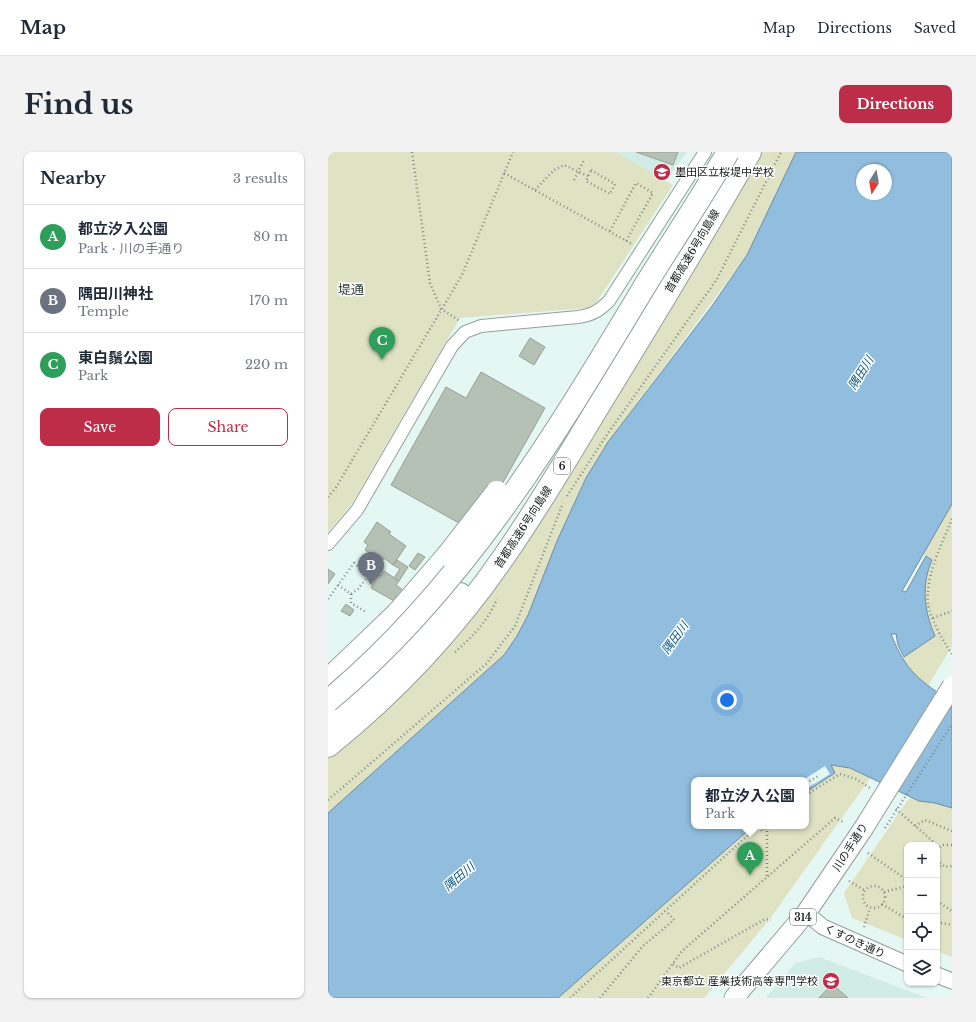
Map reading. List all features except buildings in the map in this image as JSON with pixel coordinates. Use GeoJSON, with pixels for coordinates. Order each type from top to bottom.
{"type":"FeatureCollection","features":[{"type":"Feature","properties":{"kind":"highway","name":"首都高速6号向島線"},"geometry":{"type":"LineString","coordinates":[[328,700],[387,646],[452,575],[482,538],[582,391],[728,152]]}},
{"type":"Feature","properties":{"kind":"highway","name":"首都高速6号向島線"},"geometry":{"type":"LineString","coordinates":[[328,746],[368,714],[405,676],[462,612],[505,556],[682,270],[750,152]]}},
{"type":"Feature","properties":{"kind":"highway"},"geometry":{"type":"LineString","coordinates":[[328,680],[396,614],[448,556],[575,388],[656,268]]}},
{"type":"Feature","properties":{"kind":"highway"},"geometry":{"type":"LineString","coordinates":[[328,722],[354,700],[419,638],[472,581],[601,403]]}},
{"type":"Feature","properties":{"kind":"main road","name":"川の手通り"},"geometry":{"type":"LineString","coordinates":[[734,998],[806,913],[863,829],[952,686]]}},
{"type":"Feature","properties":{"kind":"street"},"geometry":{"type":"LineString","coordinates":[[328,544],[357,510],[452,346],[465,332],[481,326],[590,315],[600,310],[609,301],[705,152]]}},
{"type":"Feature","properties":{"kind":"street"},"geometry":{"type":"LineString","coordinates":[[609,301],[632,312],[648,310],[656,299],[654,289],[638,278],[634,270],[633,262]]}},
{"type":"Feature","properties":{"kind":"street","name":"くすのき通り"},"geometry":{"type":"LineString","coordinates":[[806,913],[823,927],[904,963]]}},
{"type":"Feature","properties":{"kind":"street"},"geometry":{"type":"LineString","coordinates":[[940,976],[952,980]]}},
{"type":"Feature","properties":{"kind":"path"},"geometry":{"type":"LineString","coordinates":[[412,152],[430,283],[441,310],[461,321]]}},
{"type":"Feature","properties":{"kind":"path"},"geometry":{"type":"LineString","coordinates":[[328,497],[335,489],[462,275],[514,152]]}},
{"type":"Feature","properties":{"kind":"path"},"geometry":{"type":"LineString","coordinates":[[328,800],[486,664],[515,626],[562,504],[604,439],[717,279],[781,152]]}},
{"type":"Feature","properties":{"kind":"path"},"geometry":{"type":"LineString","coordinates":[[574,180],[584,160]]}},
{"type":"Feature","properties":{"kind":"path"},"geometry":{"type":"LineString","coordinates":[[535,190],[560,166],[569,166],[588,176]]}},
{"type":"Feature","properties":{"kind":"path"},"geometry":{"type":"LineString","coordinates":[[591,170],[616,184],[610,194],[586,181],[588,176],[591,170]]}},
{"type":"Feature","properties":{"kind":"path"},"geometry":{"type":"LineString","coordinates":[[504,173],[642,249]]}},
{"type":"Feature","properties":{"kind":"path"},"geometry":{"type":"LineString","coordinates":[[610,231],[636,183],[654,193],[626,241]]}},
{"type":"Feature","properties":{"kind":"path"},"geometry":{"type":"LineString","coordinates":[[952,518],[934,561],[928,604],[933,618],[952,654]]}},
{"type":"Feature","properties":{"kind":"path"},"geometry":{"type":"LineString","coordinates":[[328,599],[354,563],[370,576],[351,594]]}},
{"type":"Feature","properties":{"kind":"path"},"geometry":{"type":"LineString","coordinates":[[338,586],[351,594]]}},
{"type":"Feature","properties":{"kind":"path"},"geometry":{"type":"LineString","coordinates":[[351,594],[351,602],[366,612]]}},
{"type":"Feature","properties":{"kind":"path"},"geometry":{"type":"LineString","coordinates":[[933,618],[952,611]]}},
{"type":"Feature","properties":{"kind":"path"},"geometry":{"type":"LineString","coordinates":[[881,835],[952,724]]}},
{"type":"Feature","properties":{"kind":"path"},"geometry":{"type":"LineString","coordinates":[[809,793],[840,774]]}},
{"type":"Feature","properties":{"kind":"path"},"geometry":{"type":"LineString","coordinates":[[809,782],[820,775]]}},
{"type":"Feature","properties":{"kind":"path"},"geometry":{"type":"LineString","coordinates":[[648,998],[682,951],[835,818],[843,822]]}},
{"type":"Feature","properties":{"kind":"path"},"geometry":{"type":"LineString","coordinates":[[906,818],[932,842]]}},
{"type":"Feature","properties":{"kind":"path"},"geometry":{"type":"LineString","coordinates":[[915,826],[925,820],[952,831]]}},
{"type":"Feature","properties":{"kind":"path"},"geometry":{"type":"LineString","coordinates":[[570,998],[755,829]]}},
{"type":"Feature","properties":{"kind":"path"},"geometry":{"type":"LineString","coordinates":[[767,829],[767,878]]}},
{"type":"Feature","properties":{"kind":"path"},"geometry":{"type":"LineString","coordinates":[[940,846],[946,844],[952,845]]}},
{"type":"Feature","properties":{"kind":"path"},"geometry":{"type":"LineString","coordinates":[[868,853],[904,878]]}},
{"type":"Feature","properties":{"kind":"path"},"geometry":{"type":"LineString","coordinates":[[941,865],[952,866]]}},
{"type":"Feature","properties":{"kind":"path"},"geometry":{"type":"LineString","coordinates":[[849,880],[864,890]]}},
{"type":"Feature","properties":{"kind":"path"},"geometry":{"type":"LineString","coordinates":[[864,890],[874,886],[884,892],[904,887]]}},
{"type":"Feature","properties":{"kind":"path"},"geometry":{"type":"LineString","coordinates":[[864,890],[863,900],[870,908],[877,908],[882,904],[885,899],[884,892]]}},
{"type":"Feature","properties":{"kind":"path"},"geometry":{"type":"LineString","coordinates":[[940,902],[952,911]]}},
{"type":"Feature","properties":{"kind":"path"},"geometry":{"type":"LineString","coordinates":[[882,904],[904,917]]}},
{"type":"Feature","properties":{"kind":"path"},"geometry":{"type":"LineString","coordinates":[[864,927],[870,908]]}},
{"type":"Feature","properties":{"kind":"path"},"geometry":{"type":"LineString","coordinates":[[600,998],[643,946],[674,920],[666,911]]}},
{"type":"Feature","properties":{"kind":"path"},"geometry":{"type":"LineString","coordinates":[[673,964],[679,968],[765,919],[771,920]]}},
{"type":"Feature","properties":{"kind":"path"},"geometry":{"type":"LineString","coordinates":[[940,922],[952,924]]}},
{"type":"Feature","properties":{"kind":"shaded area"},"geometry":{"type":"Polygon","coordinates":[[[328,152],[616,152],[673,185],[596,303],[588,308],[460,318],[351,505],[328,532],[328,152]]]}},
{"type":"Feature","properties":{"kind":"shaded area","name":"墨田区立桜堤中学校"},"geometry":{"type":"Polygon","coordinates":[[[616,152],[687,152],[666,181],[616,152]]]}},
{"type":"Feature","properties":{"kind":"shaded area"},"geometry":{"type":"Polygon","coordinates":[[[740,152],[797,152],[747,255],[608,442],[586,478],[557,541],[528,615],[517,636],[504,655],[328,813],[328,736],[474,590],[606,381],[740,152]]]}},
{"type":"Feature","properties":{"kind":"shaded area"},"geometry":{"type":"Polygon","coordinates":[[[952,504],[952,646],[928,686],[908,668],[902,658],[935,636],[928,617],[925,598],[926,579],[932,560],[923,554],[952,504]]]}},
{"type":"Feature","properties":{"kind":"shaded area"},"geometry":{"type":"Polygon","coordinates":[[[952,731],[952,957],[940,952],[940,842],[904,842],[904,939],[852,918],[844,893],[907,801],[915,795],[952,731]]]}},
{"type":"Feature","properties":{"kind":"shaded area"},"geometry":{"type":"Polygon","coordinates":[[[830,765],[850,768],[871,777],[769,920],[704,998],[558,998],[750,829],[809,829],[809,790],[835,773],[830,765]]]}},
{"type":"Feature","properties":{"kind":"shaded area","name":"東京都立 産業技術高等専門学校"},"geometry":{"type":"Polygon","coordinates":[[[819,957],[927,998],[766,998],[795,963],[819,957]]]}},
{"type":"Feature","properties":{"kind":"water","name":"隅田川"},"geometry":{"type":"Polygon","coordinates":[[[796,152],[952,152],[952,504],[902,591],[906,592],[926,556],[932,560],[926,579],[925,598],[928,617],[935,636],[904,657],[898,645],[896,634],[891,634],[902,658],[915,674],[922,681],[952,702],[952,808],[935,803],[919,801],[850,768],[831,765],[835,773],[809,790],[809,777],[691,777],[691,829],[750,829],[558,998],[328,998],[328,813],[504,655],[517,636],[528,615],[557,541],[586,478],[608,442],[712,306],[747,255],[796,152]]]}},
{"type":"Feature","properties":{"kind":"pier"},"geometry":{"type":"Polygon","coordinates":[[[825,766],[830,774],[809,787],[809,777],[808,777],[825,766]]]}},
{"type":"Feature","properties":{"kind":"place","name":"墨田区立桜堤中学校"},"geometry":{"type":"Point","coordinates":[662,172]}},
{"type":"Feature","properties":{"kind":"place","name":"東白鬚公園"},"geometry":{"type":"Point","coordinates":[382,360]}},
{"type":"Feature","properties":{"kind":"place","name":"隅田川神社"},"geometry":{"type":"Point","coordinates":[371,585]}},
{"type":"Feature","properties":{"kind":"place","name":"都立汐入公園"},"geometry":{"type":"Point","coordinates":[750,875]}},
{"type":"Feature","properties":{"kind":"place","name":"東京都立 産業技術高等専門学校"},"geometry":{"type":"Point","coordinates":[831,981]}},
{"type":"Feature","properties":{"kind":"district","name":"堤通"},"geometry":{"type":"Point","coordinates":[351,289]}}]}
